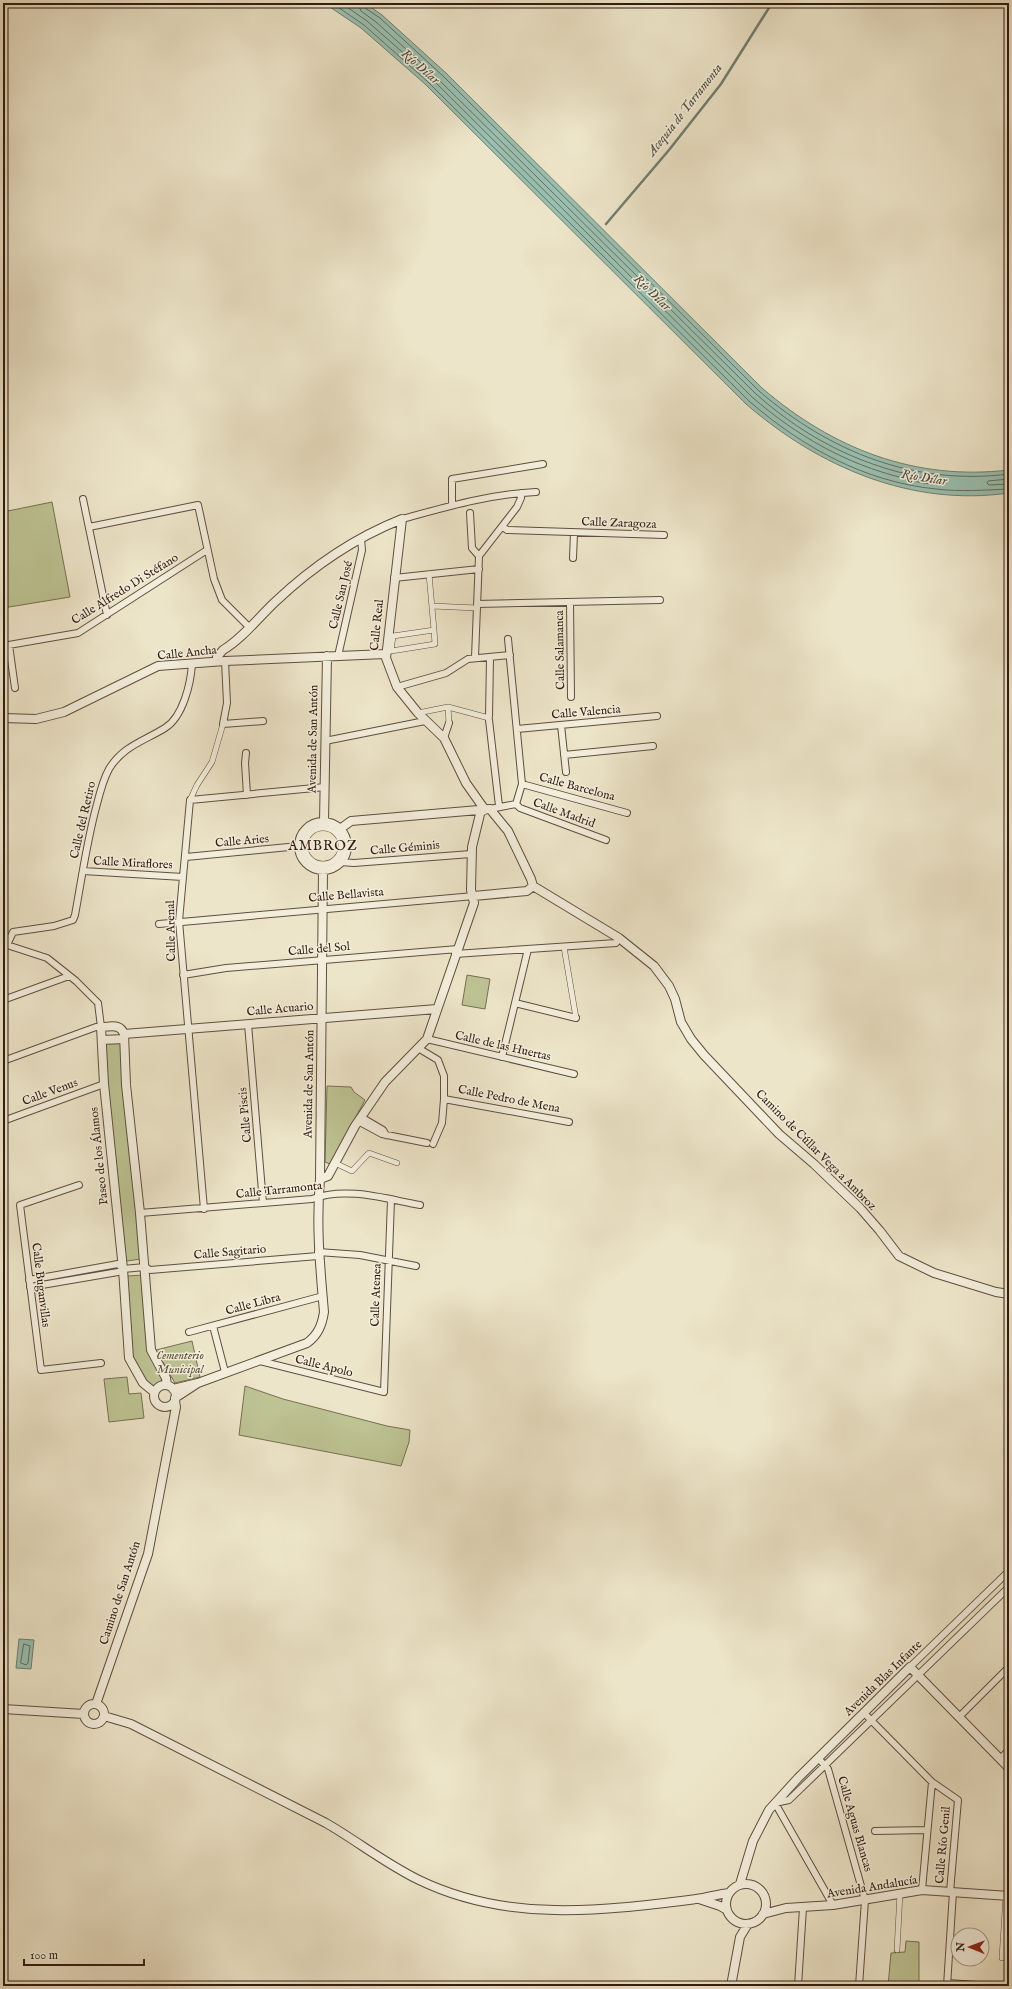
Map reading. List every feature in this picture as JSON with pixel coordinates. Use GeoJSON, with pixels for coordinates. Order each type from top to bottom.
{"type":"FeatureCollection","features":[{"type":"Feature","properties":{"kind":"street"},"geometry":{"type":"LineString","coordinates":[[452,505],[452,479],[543,464]]}},
{"type":"Feature","properties":{"kind":"street"},"geometry":{"type":"LineString","coordinates":[[221,661],[228,648],[276,601],[335,553],[380,528],[402,519],[452,505],[520,493],[536,492]]}},
{"type":"Feature","properties":{"kind":"street"},"geometry":{"type":"LineString","coordinates":[[475,657],[479,556],[503,528],[518,507],[521,498],[520,493]]}},
{"type":"Feature","properties":{"kind":"street"},"geometry":{"type":"LineString","coordinates":[[83,499],[107,615]]}},
{"type":"Feature","properties":{"kind":"street"},"geometry":{"type":"LineString","coordinates":[[90,528],[198,505],[214,579],[222,600],[250,627]]}},
{"type":"Feature","properties":{"kind":"street"},"geometry":{"type":"LineString","coordinates":[[470,512],[472,548],[479,556]]}},
{"type":"Feature","properties":{"kind":"street","name":"Calle Real"},"geometry":{"type":"LineString","coordinates":[[402,519],[385,654],[397,687],[425,721],[444,738],[466,784],[485,810],[508,831],[532,879],[532,886]]}},
{"type":"Feature","properties":{"kind":"street","name":"Calle Zaragoza"},"geometry":{"type":"LineString","coordinates":[[503,528],[507,530],[574,533],[664,535]]}},
{"type":"Feature","properties":{"kind":"street","name":"Calle Zaragoza"},"geometry":{"type":"LineString","coordinates":[[573,558],[574,533]]}},
{"type":"Feature","properties":{"kind":"street","name":"Calle San José"},"geometry":{"type":"LineString","coordinates":[[338,656],[362,550],[361,539]]}},
{"type":"Feature","properties":{"kind":"street","name":"Calle Alfredo Di Stéfano"},"geometry":{"type":"LineString","coordinates":[[6,645],[78,633],[208,550]]}},
{"type":"Feature","properties":{"kind":"street"},"geometry":{"type":"LineString","coordinates":[[394,578],[479,569]]}},
{"type":"Feature","properties":{"kind":"street"},"geometry":{"type":"LineString","coordinates":[[429,574],[432,606],[434,630],[435,644],[391,651],[393,636],[434,630]]}},
{"type":"Feature","properties":{"kind":"street","name":"Calle Salamanca"},"geometry":{"type":"LineString","coordinates":[[477,606],[660,600]]}},
{"type":"Feature","properties":{"kind":"street","name":"Calle Salamanca"},"geometry":{"type":"LineString","coordinates":[[570,602],[571,697]]}},
{"type":"Feature","properties":{"kind":"street"},"geometry":{"type":"LineString","coordinates":[[432,606],[477,606]]}},
{"type":"Feature","properties":{"kind":"street"},"geometry":{"type":"LineString","coordinates":[[340,829],[351,822],[485,810],[499,806],[516,804],[522,784],[508,639]]}},
{"type":"Feature","properties":{"kind":"street"},"geometry":{"type":"LineString","coordinates":[[6,645],[15,688]]}},
{"type":"Feature","properties":{"kind":"street","name":"Calle Ancha"},"geometry":{"type":"LineString","coordinates":[[3,718],[49,717],[64,712],[158,666],[221,661],[385,654]]}},
{"type":"Feature","properties":{"kind":"street"},"geometry":{"type":"LineString","coordinates":[[397,687],[446,673],[468,659],[475,657],[490,658],[510,655]]}},
{"type":"Feature","properties":{"kind":"street","name":"Avenida de San Antón"},"geometry":{"type":"LineString","coordinates":[[324,822],[327,656]]}},
{"type":"Feature","properties":{"kind":"street"},"geometry":{"type":"LineString","coordinates":[[490,658],[489,718],[499,806]]}},
{"type":"Feature","properties":{"kind":"street","name":"Calle Arenal"},"geometry":{"type":"LineString","coordinates":[[204,1209],[180,921],[190,800],[197,785],[212,762],[223,724],[227,703],[221,661]]}},
{"type":"Feature","properties":{"kind":"street","name":"Calle del Retiro"},"geometry":{"type":"LineString","coordinates":[[69,976],[47,958],[7,945],[13,932],[54,926],[73,920],[93,819],[104,778],[110,767],[131,745],[165,728],[175,720],[190,684],[192,663]]}},
{"type":"Feature","properties":{"kind":"street"},"geometry":{"type":"LineString","coordinates":[[418,713],[448,707],[489,718]]}},
{"type":"Feature","properties":{"kind":"street"},"geometry":{"type":"LineString","coordinates":[[444,738],[449,723],[448,707]]}},
{"type":"Feature","properties":{"kind":"street","name":"Calle Valencia"},"geometry":{"type":"LineString","coordinates":[[517,729],[657,716]]}},
{"type":"Feature","properties":{"kind":"street"},"geometry":{"type":"LineString","coordinates":[[223,724],[263,721]]}},
{"type":"Feature","properties":{"kind":"street"},"geometry":{"type":"LineString","coordinates":[[325,741],[425,721]]}},
{"type":"Feature","properties":{"kind":"street"},"geometry":{"type":"LineString","coordinates":[[561,725],[566,772]]}},
{"type":"Feature","properties":{"kind":"street"},"geometry":{"type":"LineString","coordinates":[[564,755],[653,746]]}},
{"type":"Feature","properties":{"kind":"street"},"geometry":{"type":"LineString","coordinates":[[246,753],[245,763],[248,795]]}},
{"type":"Feature","properties":{"kind":"street","name":"Calle Barcelona"},"geometry":{"type":"LineString","coordinates":[[522,784],[627,813]]}},
{"type":"Feature","properties":{"kind":"street"},"geometry":{"type":"LineString","coordinates":[[190,800],[325,787]]}},
{"type":"Feature","properties":{"kind":"street","name":"Calle Madrid"},"geometry":{"type":"LineString","coordinates":[[516,804],[520,808],[606,840]]}},
{"type":"Feature","properties":{"kind":"street"},"geometry":{"type":"LineString","coordinates":[[320,1179],[328,1176],[360,1119],[385,1082],[427,1039],[474,902],[474,896],[471,890],[471,854],[485,810]]}},
{"type":"Feature","properties":{"kind":"street"},"geometry":{"type":"LineString","coordinates":[[324,822],[335,825],[340,829],[346,842],[345,854],[340,862],[335,866],[323,869],[314,867],[307,863],[301,854],[300,846],[302,835],[306,830],[310,826],[324,822]]}},
{"type":"Feature","properties":{"kind":"street"},"geometry":{"type":"LineString","coordinates":[[326,828],[332,830],[339,838],[341,848],[340,853],[332,861],[321,864],[316,862],[307,854],[307,838],[315,830],[326,828]]}},
{"type":"Feature","properties":{"kind":"street","name":"Calle Aries"},"geometry":{"type":"LineString","coordinates":[[186,857],[300,846]]}},
{"type":"Feature","properties":{"kind":"street","name":"Calle Géminis"},"geometry":{"type":"LineString","coordinates":[[340,862],[354,863],[471,854]]}},
{"type":"Feature","properties":{"kind":"street","name":"Avenida de San Antón"},"geometry":{"type":"LineString","coordinates":[[198,1383],[225,1372],[260,1362],[307,1343],[319,1330],[323,1321],[323,1296],[318,1254],[322,1018],[321,909],[323,869]]}},
{"type":"Feature","properties":{"kind":"street","name":"Calle Miraflores"},"geometry":{"type":"LineString","coordinates":[[83,871],[183,877]]}},
{"type":"Feature","properties":{"kind":"street","name":"Calle Bellavista"},"geometry":{"type":"LineString","coordinates":[[159,924],[527,891],[532,886]]}},
{"type":"Feature","properties":{"kind":"street","name":"Camino de Cúllar Vega a Ambroz"},"geometry":{"type":"LineString","coordinates":[[532,886],[620,938],[654,966],[669,986],[675,999],[681,1022],[691,1039],[704,1055],[779,1134],[814,1164],[860,1208],[899,1256],[934,1273],[996,1292],[1009,1294]]}},
{"type":"Feature","properties":{"kind":"street","name":"Calle del Sol"},"geometry":{"type":"LineString","coordinates":[[184,975],[226,968],[321,960],[616,943],[620,938]]}},
{"type":"Feature","properties":{"kind":"street"},"geometry":{"type":"LineString","coordinates":[[515,1003],[576,1018],[564,946]]}},
{"type":"Feature","properties":{"kind":"street"},"geometry":{"type":"LineString","coordinates":[[502,1057],[528,949]]}},
{"type":"Feature","properties":{"kind":"street"},"geometry":{"type":"LineString","coordinates":[[3,1000],[69,976],[93,996],[98,1003],[101,1027]]}},
{"type":"Feature","properties":{"kind":"street","name":"Calle Acuario"},"geometry":{"type":"LineString","coordinates":[[102,1040],[124,1036],[189,1029],[437,1009]]}},
{"type":"Feature","properties":{"kind":"street","name":"Calle Piscis"},"geometry":{"type":"LineString","coordinates":[[248,1024],[263,1203]]}},
{"type":"Feature","properties":{"kind":"street"},"geometry":{"type":"LineString","coordinates":[[3,1061],[96,1027],[119,1026],[122,1029],[124,1036],[126,1085],[145,1267],[151,1350],[170,1387]]}},
{"type":"Feature","properties":{"kind":"street","name":"Paseo de los Álamos"},"geometry":{"type":"LineString","coordinates":[[101,1027],[104,1084],[123,1269],[129,1358],[143,1383],[154,1392],[154,1397],[157,1404],[173,1402]]}},
{"type":"Feature","properties":{"kind":"street","name":"Calle de las Huertas"},"geometry":{"type":"LineString","coordinates":[[427,1039],[574,1074]]}},
{"type":"Feature","properties":{"kind":"street"},"geometry":{"type":"LineString","coordinates":[[360,1119],[386,1135],[430,1144],[442,1123],[444,1076],[438,1060],[418,1048]]}},
{"type":"Feature","properties":{"kind":"street","name":"Calle Venus"},"geometry":{"type":"LineString","coordinates":[[3,1121],[104,1084]]}},
{"type":"Feature","properties":{"kind":"street","name":"Calle Pedro de Mena"},"geometry":{"type":"LineString","coordinates":[[444,1099],[570,1122]]}},
{"type":"Feature","properties":{"kind":"street"},"geometry":{"type":"LineString","coordinates":[[335,1163],[352,1171],[369,1153],[397,1163]]}},
{"type":"Feature","properties":{"kind":"street","name":"Calle Buganvillas"},"geometry":{"type":"LineString","coordinates":[[79,1185],[20,1205],[29,1280],[41,1370],[101,1363]]}},
{"type":"Feature","properties":{"kind":"street","name":"Calle Tarramonta"},"geometry":{"type":"LineString","coordinates":[[140,1214],[312,1199],[319,1196],[356,1193],[420,1205]]}},
{"type":"Feature","properties":{"kind":"street","name":"Calle Atenea"},"geometry":{"type":"LineString","coordinates":[[384,1392],[391,1200]]}},
{"type":"Feature","properties":{"kind":"street","name":"Calle Sagitario"},"geometry":{"type":"LineString","coordinates":[[145,1267],[150,1270],[318,1254],[360,1255],[416,1266]]}},
{"type":"Feature","properties":{"kind":"street"},"geometry":{"type":"LineString","coordinates":[[29,1280],[118,1264],[123,1269]]}},
{"type":"Feature","properties":{"kind":"street"},"geometry":{"type":"LineString","coordinates":[[30,1287],[118,1272],[123,1269],[145,1267]]}},
{"type":"Feature","properties":{"kind":"street","name":"Calle Libra"},"geometry":{"type":"LineString","coordinates":[[190,1332],[323,1296]]}},
{"type":"Feature","properties":{"kind":"street"},"geometry":{"type":"LineString","coordinates":[[213,1326],[225,1372]]}},
{"type":"Feature","properties":{"kind":"street","name":"Calle Apolo"},"geometry":{"type":"LineString","coordinates":[[260,1362],[384,1392]]}},
{"type":"Feature","properties":{"kind":"street"},"geometry":{"type":"LineString","coordinates":[[154,1392],[159,1386],[170,1387],[198,1383]]}},
{"type":"Feature","properties":{"kind":"street"},"geometry":{"type":"LineString","coordinates":[[173,1402],[198,1383]]}},
{"type":"Feature","properties":{"kind":"street","name":"Camino de San Antón"},"geometry":{"type":"LineString","coordinates":[[96,1704],[148,1554],[176,1407],[173,1402],[170,1387]]}},
{"type":"Feature","properties":{"kind":"street","name":"Avenida Blas Infante"},"geometry":{"type":"LineString","coordinates":[[740,1884],[753,1840],[759,1826],[775,1803],[818,1758],[1009,1571]]}},
{"type":"Feature","properties":{"kind":"street","name":"Avenida Blas Infante"},"geometry":{"type":"LineString","coordinates":[[775,1803],[789,1800],[826,1766],[1009,1587]]}},
{"type":"Feature","properties":{"kind":"street"},"geometry":{"type":"LineString","coordinates":[[910,1667],[1009,1768]]}},
{"type":"Feature","properties":{"kind":"street"},"geometry":{"type":"LineString","coordinates":[[959,1717],[1009,1667]]}},
{"type":"Feature","properties":{"kind":"street"},"geometry":{"type":"LineString","coordinates":[[96,1704],[104,1710],[104,1716],[102,1720],[95,1724],[87,1721],[84,1714],[88,1706],[96,1704]]}},
{"type":"Feature","properties":{"kind":"street"},"geometry":{"type":"LineString","coordinates":[[3,1709],[84,1714]]}},
{"type":"Feature","properties":{"kind":"street"},"geometry":{"type":"LineString","coordinates":[[864,1713],[932,1782],[922,1890]]}},
{"type":"Feature","properties":{"kind":"street"},"geometry":{"type":"LineString","coordinates":[[104,1716],[131,1724],[326,1823],[384,1861],[418,1880],[472,1901],[514,1909],[571,1911],[699,1899],[729,1893],[740,1884],[752,1885],[760,1889],[766,1905],[763,1914],[755,1921],[748,1924],[740,1937],[731,1986]]}},
{"type":"Feature","properties":{"kind":"street"},"geometry":{"type":"LineString","coordinates":[[1000,1759],[1009,1750]]}},
{"type":"Feature","properties":{"kind":"street","name":"Calle Aguas Blancas"},"geometry":{"type":"LineString","coordinates":[[818,1758],[828,1769],[864,1900],[859,1986]]}},
{"type":"Feature","properties":{"kind":"street","name":"Calle Río Genil"},"geometry":{"type":"LineString","coordinates":[[932,1782],[958,1800],[951,1892],[947,1984]]}},
{"type":"Feature","properties":{"kind":"street"},"geometry":{"type":"LineString","coordinates":[[775,1803],[833,1905]]}},
{"type":"Feature","properties":{"kind":"street"},"geometry":{"type":"LineString","coordinates":[[875,1831],[927,1830]]}},
{"type":"Feature","properties":{"kind":"street","name":"Avenida Blas Infante"},"geometry":{"type":"LineString","coordinates":[[747,1864],[752,1885]]}},
{"type":"Feature","properties":{"kind":"street","name":"Avenida Andalucía"},"geometry":{"type":"LineString","coordinates":[[763,1914],[786,1908],[833,1905],[922,1890],[1007,1896]]}},
{"type":"Feature","properties":{"kind":"street"},"geometry":{"type":"LineString","coordinates":[[729,1893],[726,1901],[727,1910],[730,1916],[736,1921],[748,1924]]}},
{"type":"Feature","properties":{"kind":"street"},"geometry":{"type":"LineString","coordinates":[[897,1950],[900,1893]]}},
{"type":"Feature","properties":{"kind":"street"},"geometry":{"type":"LineString","coordinates":[[1002,1958],[1007,1896]]}},
{"type":"Feature","properties":{"kind":"street","name":"Avenida Andalucía"},"geometry":{"type":"LineString","coordinates":[[764,1897],[771,1903],[786,1908]]}},
{"type":"Feature","properties":{"kind":"street"},"geometry":{"type":"LineString","coordinates":[[699,1899],[727,1910]]}},
{"type":"Feature","properties":{"kind":"street"},"geometry":{"type":"LineString","coordinates":[[798,1986],[803,1908]]}},
{"type":"Feature","properties":{"kind":"street"},"geometry":{"type":"LineString","coordinates":[[736,1921],[740,1937]]}},
{"type":"Feature","properties":{"kind":"street"},"geometry":{"type":"LineString","coordinates":[[947,1984],[991,1986]]}},
{"type":"Feature","properties":{"kind":"green space"},"geometry":{"type":"Polygon","coordinates":[[[52,502],[70,597],[3,608],[3,512],[52,502]]]}},
{"type":"Feature","properties":{"kind":"green space"},"geometry":{"type":"Polygon","coordinates":[[[467,975],[490,979],[485,1009],[462,1005],[467,975]]]}},
{"type":"Feature","properties":{"kind":"green space"},"geometry":{"type":"Polygon","coordinates":[[[106,1043],[121,1043],[141,1259],[127,1261],[125,1259],[107,1088],[106,1043]]]}},
{"type":"Feature","properties":{"kind":"green space"},"geometry":{"type":"Polygon","coordinates":[[[327,1086],[351,1087],[354,1092],[365,1100],[330,1164],[325,1162],[327,1086]]]}},
{"type":"Feature","properties":{"kind":"green space"},"geometry":{"type":"Polygon","coordinates":[[[143,1275],[149,1352],[162,1375],[161,1382],[152,1387],[146,1382],[132,1356],[126,1279],[128,1276],[143,1275]]]}},
{"type":"Feature","properties":{"kind":"green space","name":"Cementerio Municipal"},"geometry":{"type":"Polygon","coordinates":[[[192,1341],[200,1377],[175,1383],[156,1350],[192,1341]]]}},
{"type":"Feature","properties":{"kind":"green space"},"geometry":{"type":"Polygon","coordinates":[[[127,1377],[129,1394],[141,1393],[144,1418],[109,1422],[104,1379],[127,1377]]]}},
{"type":"Feature","properties":{"kind":"green space"},"geometry":{"type":"Polygon","coordinates":[[[245,1386],[283,1399],[387,1426],[410,1430],[409,1442],[401,1466],[239,1435],[245,1386]]]}},
{"type":"Feature","properties":{"kind":"green space"},"geometry":{"type":"Polygon","coordinates":[[[906,1941],[919,1942],[919,1986],[888,1986],[891,1953],[905,1952],[906,1941]]]}},
{"type":"Feature","properties":{"kind":"water","name":"Río Dílar"},"geometry":{"type":"Polygon","coordinates":[[[324,3],[365,3],[382,15],[446,73],[762,388],[789,409],[817,428],[847,444],[877,456],[908,465],[941,470],[974,472],[1009,470],[1009,493],[973,496],[937,494],[902,488],[835,464],[774,426],[746,404],[425,84],[361,28],[324,3]]]}},
{"type":"Feature","properties":{"kind":"water"},"geometry":{"type":"Polygon","coordinates":[[[19,1639],[34,1640],[31,1669],[16,1668],[19,1639]]]}},
{"type":"Feature","properties":{"kind":"waterway","name":"Acequia de Tarramonta"},"geometry":{"type":"LineString","coordinates":[[606,224],[669,150],[721,84],[772,3]]}},
{"type":"Feature","properties":{"kind":"district","name":"AMBROZ"},"geometry":{"type":"Point","coordinates":[323,846]}}]}
